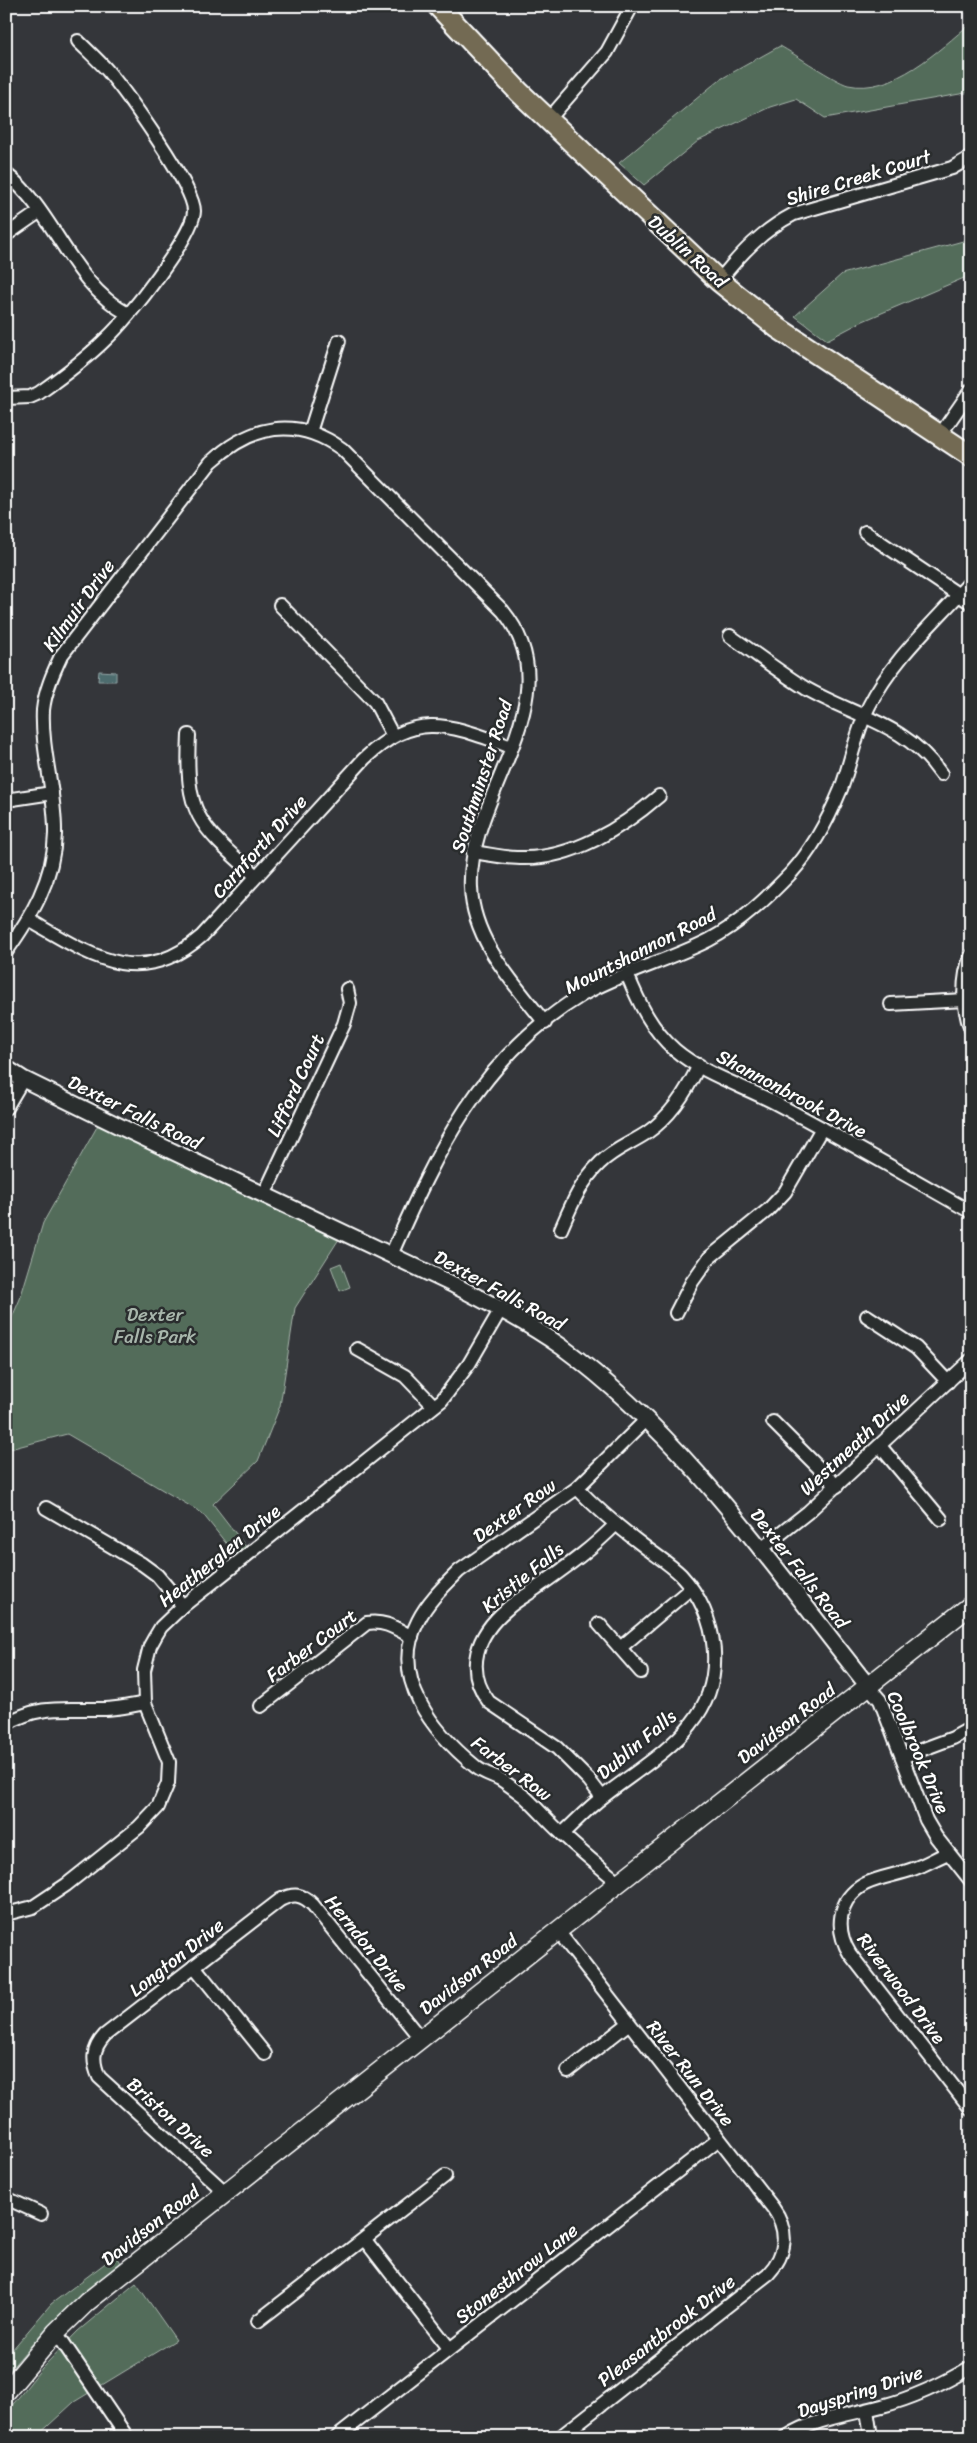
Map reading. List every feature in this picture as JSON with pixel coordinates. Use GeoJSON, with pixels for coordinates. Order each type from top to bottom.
{"type":"FeatureCollection","features":[{"type":"Feature","properties":{"kind":"main road","name":"Dublin Road"},"geometry":{"type":"LineString","coordinates":[[438,6],[487,59],[719,281],[778,328],[971,456]]}},
{"type":"Feature","properties":{"kind":"main road","name":"Davidson Road"},"geometry":{"type":"LineString","coordinates":[[6,2392],[56,2332],[87,2302],[971,1605]]}},
{"type":"Feature","properties":{"kind":"street"},"geometry":{"type":"LineString","coordinates":[[550,119],[607,52],[632,6]]}},
{"type":"Feature","properties":{"kind":"street"},"geometry":{"type":"LineString","coordinates":[[6,398],[30,397],[39,393],[100,346],[128,314],[187,234],[194,219],[193,200],[186,184],[167,154],[109,73],[78,40]]}},
{"type":"Feature","properties":{"kind":"street","name":"Shire Creek Court"},"geometry":{"type":"LineString","coordinates":[[719,281],[740,254],[760,236],[774,224],[794,214],[952,168],[971,157]]}},
{"type":"Feature","properties":{"kind":"street"},"geometry":{"type":"LineString","coordinates":[[6,174],[16,182],[89,282],[114,307],[128,314]]}},
{"type":"Feature","properties":{"kind":"street"},"geometry":{"type":"LineString","coordinates":[[6,235],[39,212]]}},
{"type":"Feature","properties":{"kind":"street"},"geometry":{"type":"LineString","coordinates":[[310,432],[339,341]]}},
{"type":"Feature","properties":{"kind":"street"},"geometry":{"type":"LineString","coordinates":[[940,436],[971,390]]}},
{"type":"Feature","properties":{"kind":"street","name":"Kilmuir Drive"},"geometry":{"type":"LineString","coordinates":[[6,952],[29,920],[39,900],[52,857],[55,836],[43,709],[50,681],[68,644],[205,468],[221,453],[241,439],[265,430],[287,429],[310,432]]}},
{"type":"Feature","properties":{"kind":"street","name":"Southminster Road"},"geometry":{"type":"LineString","coordinates":[[310,432],[342,449],[503,611],[516,628],[528,659],[529,680],[523,713],[512,747],[481,824],[473,852],[471,889],[478,923],[494,956],[545,1023]]}},
{"type":"Feature","properties":{"kind":"street"},"geometry":{"type":"LineString","coordinates":[[865,532],[971,602]]}},
{"type":"Feature","properties":{"kind":"street","name":"Mountshannon Road"},"geometry":{"type":"LineString","coordinates":[[391,1255],[447,1136],[488,1076],[511,1052],[545,1023],[582,996],[627,974],[711,939],[760,905],[794,870],[819,833],[840,790],[865,715],[886,677],[971,581]]}},
{"type":"Feature","properties":{"kind":"street"},"geometry":{"type":"LineString","coordinates":[[280,605],[369,695],[393,736]]}},
{"type":"Feature","properties":{"kind":"street"},"geometry":{"type":"LineString","coordinates":[[730,636],[805,688],[865,715],[918,746],[941,774]]}},
{"type":"Feature","properties":{"kind":"street","name":"Carnforth Drive"},"geometry":{"type":"LineString","coordinates":[[29,920],[91,956],[109,962],[147,965],[169,958],[193,944],[364,759],[393,736],[417,727],[443,725],[512,747]]}},
{"type":"Feature","properties":{"kind":"street"},"geometry":{"type":"LineString","coordinates":[[189,735],[188,785],[197,814],[211,836],[256,876]]}},
{"type":"Feature","properties":{"kind":"street"},"geometry":{"type":"LineString","coordinates":[[6,800],[52,793]]}},
{"type":"Feature","properties":{"kind":"street"},"geometry":{"type":"LineString","coordinates":[[473,852],[520,858],[540,858],[560,853],[585,843],[635,816],[658,796]]}},
{"type":"Feature","properties":{"kind":"street"},"geometry":{"type":"LineString","coordinates":[[971,956],[967,971],[965,1000],[971,1029]]}},
{"type":"Feature","properties":{"kind":"street","name":"Shannonbrook Drive"},"geometry":{"type":"LineString","coordinates":[[627,974],[652,1026],[676,1051],[699,1066],[740,1084],[822,1128],[971,1212]]}},
{"type":"Feature","properties":{"kind":"street","name":"Lifford Court"},"geometry":{"type":"LineString","coordinates":[[264,1195],[344,1024],[350,1003],[347,989]]}},
{"type":"Feature","properties":{"kind":"street"},"geometry":{"type":"LineString","coordinates":[[891,1004],[965,1000]]}},
{"type":"Feature","properties":{"kind":"street"},"geometry":{"type":"LineString","coordinates":[[561,1229],[583,1184],[592,1173],[610,1154],[648,1133],[674,1108],[699,1066]]}},
{"type":"Feature","properties":{"kind":"street","name":"Dexter Falls Road"},"geometry":{"type":"LineString","coordinates":[[6,1068],[23,1079],[501,1309],[561,1347],[647,1419],[675,1446],[717,1494],[868,1686]]}},
{"type":"Feature","properties":{"kind":"street"},"geometry":{"type":"LineString","coordinates":[[6,1108],[23,1079]]}},
{"type":"Feature","properties":{"kind":"street"},"geometry":{"type":"LineString","coordinates":[[676,1313],[692,1282],[709,1258],[749,1227],[785,1192],[822,1128]]}},
{"type":"Feature","properties":{"kind":"street","name":"Heatherglen Drive"},"geometry":{"type":"LineString","coordinates":[[6,1914],[33,1907],[66,1885],[153,1814],[162,1799],[170,1772],[165,1748],[145,1703],[144,1670],[150,1646],[161,1627],[182,1606],[434,1406],[469,1364],[501,1309]]}},
{"type":"Feature","properties":{"kind":"street"},"geometry":{"type":"LineString","coordinates":[[866,1316],[916,1348],[948,1382]]}},
{"type":"Feature","properties":{"kind":"street"},"geometry":{"type":"LineString","coordinates":[[357,1349],[405,1376],[434,1406]]}},
{"type":"Feature","properties":{"kind":"street","name":"Westmeath Drive"},"geometry":{"type":"LineString","coordinates":[[760,1550],[785,1532],[837,1486],[971,1360]]}},
{"type":"Feature","properties":{"kind":"street","name":"Dexter Row"},"geometry":{"type":"LineString","coordinates":[[412,1637],[417,1621],[429,1603],[460,1571],[577,1488],[647,1419]]}},
{"type":"Feature","properties":{"kind":"street"},"geometry":{"type":"LineString","coordinates":[[773,1422],[837,1486]]}},
{"type":"Feature","properties":{"kind":"street"},"geometry":{"type":"LineString","coordinates":[[880,1446],[941,1519]]}},
{"type":"Feature","properties":{"kind":"street","name":"Dublin Falls"},"geometry":{"type":"LineString","coordinates":[[562,1834],[602,1797],[679,1737],[691,1724],[708,1698],[715,1660],[712,1632],[702,1606],[681,1575],[616,1524],[577,1488]]}},
{"type":"Feature","properties":{"kind":"street"},"geometry":{"type":"LineString","coordinates":[[46,1508],[142,1564],[157,1575],[182,1606]]}},
{"type":"Feature","properties":{"kind":"street","name":"Kristie Falls"},"geometry":{"type":"LineString","coordinates":[[602,1797],[589,1780],[557,1748],[489,1702],[483,1694],[478,1678],[476,1661],[479,1644],[488,1628],[507,1608],[594,1544],[616,1524]]}},
{"type":"Feature","properties":{"kind":"street"},"geometry":{"type":"LineString","coordinates":[[620,1648],[690,1589]]}},
{"type":"Feature","properties":{"kind":"street","name":"Farber Court"},"geometry":{"type":"LineString","coordinates":[[261,1706],[367,1623],[378,1622],[388,1624],[412,1637]]}},
{"type":"Feature","properties":{"kind":"street"},"geometry":{"type":"LineString","coordinates":[[599,1624],[641,1672]]}},
{"type":"Feature","properties":{"kind":"street","name":"Farber Row"},"geometry":{"type":"LineString","coordinates":[[412,1637],[410,1659],[412,1680],[417,1700],[427,1718],[450,1744],[478,1769],[500,1779],[525,1798],[562,1834],[618,1882]]}},
{"type":"Feature","properties":{"kind":"street","name":"Coolbrook Drive"},"geometry":{"type":"LineString","coordinates":[[868,1686],[880,1700],[926,1820],[948,1853],[971,1881]]}},
{"type":"Feature","properties":{"kind":"street"},"geometry":{"type":"LineString","coordinates":[[6,1724],[21,1716],[45,1708],[103,1709],[145,1703]]}},
{"type":"Feature","properties":{"kind":"street"},"geometry":{"type":"LineString","coordinates":[[902,1757],[952,1738],[971,1728]]}},
{"type":"Feature","properties":{"kind":"street","name":"Riverwood Drive"},"geometry":{"type":"LineString","coordinates":[[948,1853],[914,1869],[873,1881],[858,1889],[842,1910],[839,1928],[841,1938],[850,1954],[971,2109]]}},
{"type":"Feature","properties":{"kind":"street","name":"Longton Drive"},"geometry":{"type":"LineString","coordinates":[[95,2067],[93,2057],[97,2043],[280,1900],[288,1896],[302,1896]]}},
{"type":"Feature","properties":{"kind":"street","name":"Herndon Drive"},"geometry":{"type":"LineString","coordinates":[[302,1896],[313,1905],[420,2038]]}},
{"type":"Feature","properties":{"kind":"street","name":"River Run Drive"},"geometry":{"type":"LineString","coordinates":[[557,1930],[780,2218],[784,2244]]}},
{"type":"Feature","properties":{"kind":"street"},"geometry":{"type":"LineString","coordinates":[[194,1966],[265,2054]]}},
{"type":"Feature","properties":{"kind":"street"},"geometry":{"type":"LineString","coordinates":[[568,2071],[628,2024]]}},
{"type":"Feature","properties":{"kind":"street","name":"Briston Drive"},"geometry":{"type":"LineString","coordinates":[[95,2067],[99,2077],[226,2192]]}},
{"type":"Feature","properties":{"kind":"street","name":"Stonesthrow Lane"},"geometry":{"type":"LineString","coordinates":[[337,2437],[719,2139]]}},
{"type":"Feature","properties":{"kind":"street"},"geometry":{"type":"LineString","coordinates":[[258,2321],[365,2240],[445,2176]]}},
{"type":"Feature","properties":{"kind":"street"},"geometry":{"type":"LineString","coordinates":[[6,2198],[41,2214]]}},
{"type":"Feature","properties":{"kind":"street"},"geometry":{"type":"LineString","coordinates":[[365,2240],[449,2348]]}},
{"type":"Feature","properties":{"kind":"street","name":"Pleasantbrook Drive"},"geometry":{"type":"LineString","coordinates":[[560,2437],[768,2274],[776,2266],[784,2244]]}},
{"type":"Feature","properties":{"kind":"street"},"geometry":{"type":"LineString","coordinates":[[56,2332],[127,2437]]}},
{"type":"Feature","properties":{"kind":"street","name":"Dayspring Drive"},"geometry":{"type":"LineString","coordinates":[[786,2437],[814,2422],[901,2400],[932,2388],[971,2367]]}},
{"type":"Feature","properties":{"kind":"street"},"geometry":{"type":"LineString","coordinates":[[867,2410],[871,2437]]}},
{"type":"Feature","properties":{"kind":"green space"},"geometry":{"type":"Polygon","coordinates":[[[971,23],[971,92],[825,118],[796,99],[770,107],[698,141],[644,185],[619,163],[719,80],[780,46],[842,83],[865,86],[882,83],[914,68],[971,23]]]}},
{"type":"Feature","properties":{"kind":"green space"},"geometry":{"type":"Polygon","coordinates":[[[971,237],[971,275],[863,321],[827,340],[795,316],[842,274],[963,241],[971,237]]]}},
{"type":"Feature","properties":{"kind":"green space","name":"Dexter Falls Park"},"geometry":{"type":"Polygon","coordinates":[[[98,1125],[339,1239],[295,1308],[280,1406],[258,1461],[213,1504],[247,1548],[237,1557],[202,1513],[67,1434],[6,1450],[6,1331],[20,1299],[43,1223],[98,1125]]]}},
{"type":"Feature","properties":{"kind":"green space"},"geometry":{"type":"Polygon","coordinates":[[[341,1263],[350,1287],[340,1291],[331,1267],[341,1263]]]}},
{"type":"Feature","properties":{"kind":"green space"},"geometry":{"type":"Polygon","coordinates":[[[116,2255],[121,2263],[60,2315],[6,2375],[6,2357],[51,2304],[116,2255]]]}},
{"type":"Feature","properties":{"kind":"green space"},"geometry":{"type":"Polygon","coordinates":[[[136,2283],[176,2340],[74,2402],[36,2437],[6,2437],[6,2413],[42,2368],[78,2331],[136,2283]]]}},
{"type":"Feature","properties":{"kind":"water"},"geometry":{"type":"Polygon","coordinates":[[[99,671],[116,672],[116,681],[98,681],[99,671]]]}}]}
